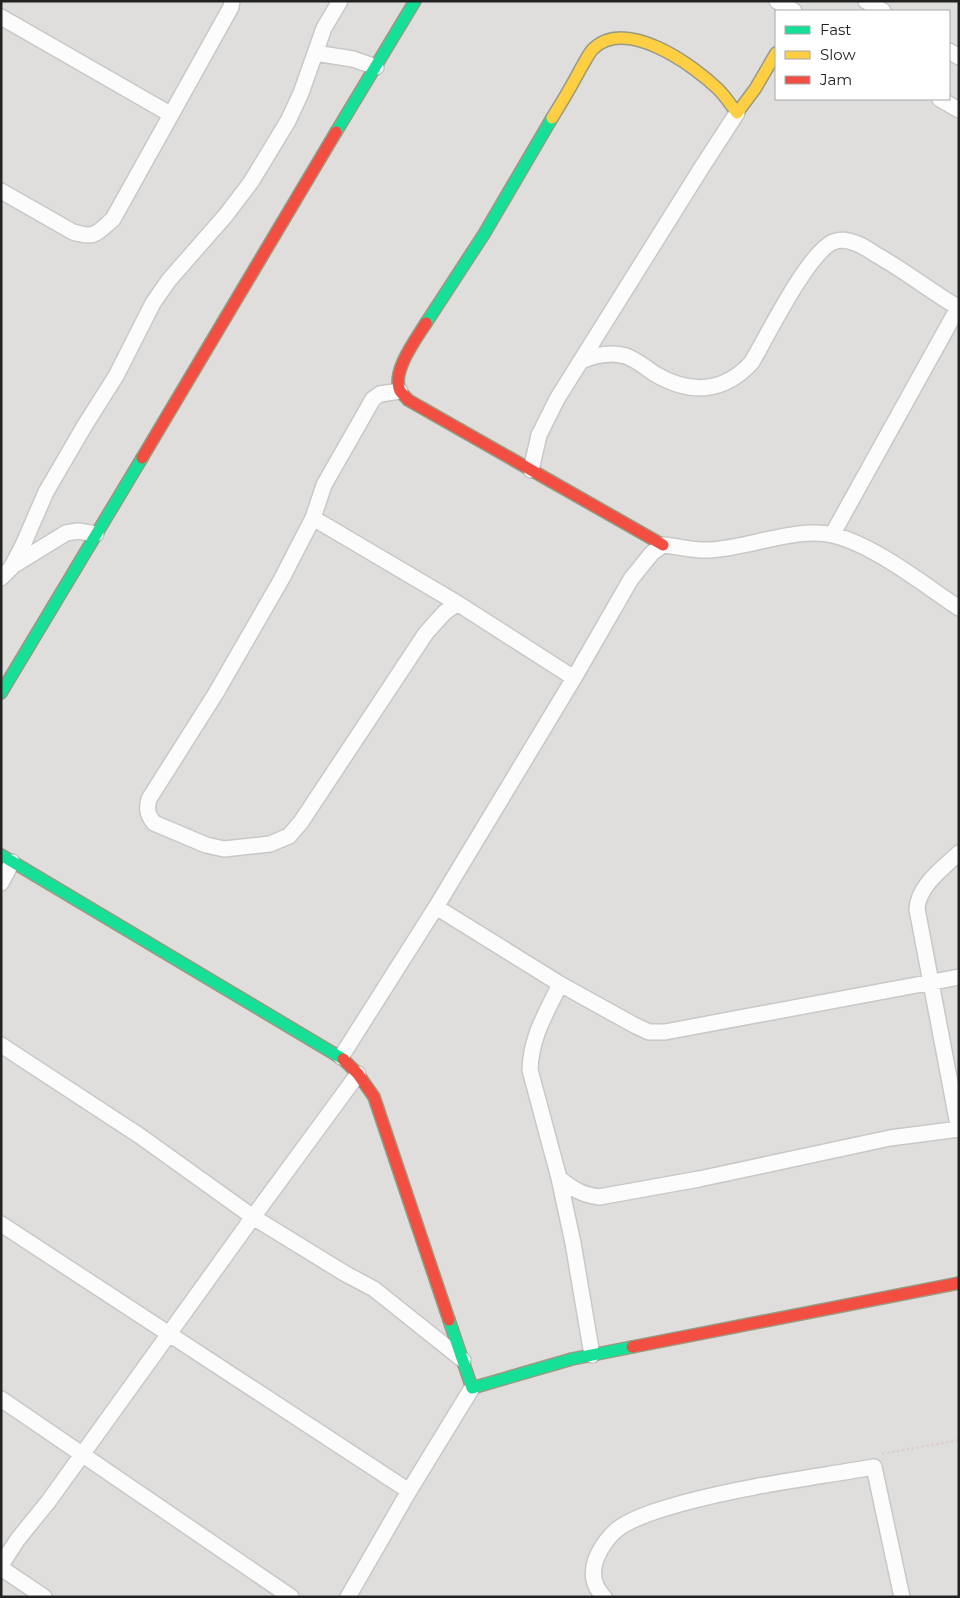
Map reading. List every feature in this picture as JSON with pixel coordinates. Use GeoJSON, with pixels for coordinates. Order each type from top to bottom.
{"type":"FeatureCollection","features":[{"type":"Feature","properties":{"kind":"street"},"geometry":{"type":"LineString","coordinates":[[1,191],[73,232],[84,236],[94,235],[113,218],[231,7],[232,1]]}},
{"type":"Feature","properties":{"kind":"street"},"geometry":{"type":"LineString","coordinates":[[6,573],[23,545],[46,492],[116,376],[153,303],[169,280],[226,216],[251,182],[288,121],[301,93],[324,28],[340,1]]}},
{"type":"Feature","properties":{"kind":"street"},"geometry":{"type":"LineString","coordinates":[[1,693],[415,1]]}},
{"type":"Feature","properties":{"kind":"street"},"geometry":{"type":"LineString","coordinates":[[777,1],[792,10]]}},
{"type":"Feature","properties":{"kind":"street"},"geometry":{"type":"LineString","coordinates":[[866,1],[881,10]]}},
{"type":"Feature","properties":{"kind":"street"},"geometry":{"type":"LineString","coordinates":[[1,17],[170,114]]}},
{"type":"Feature","properties":{"kind":"street"},"geometry":{"type":"LineString","coordinates":[[737,113],[719,90],[709,81],[670,55],[646,42],[628,36],[613,37],[602,42],[592,50],[484,234],[412,345],[399,374],[400,391],[408,400],[662,545],[706,550],[797,535],[832,535],[857,543],[884,558],[959,608]]}},
{"type":"Feature","properties":{"kind":"street"},"geometry":{"type":"LineString","coordinates":[[315,53],[352,59],[376,67]]}},
{"type":"Feature","properties":{"kind":"street"},"geometry":{"type":"LineString","coordinates":[[531,470],[539,435],[557,399],[702,167],[755,89],[775,55]]}},
{"type":"Feature","properties":{"kind":"street"},"geometry":{"type":"LineString","coordinates":[[942,100],[959,110]]}},
{"type":"Feature","properties":{"kind":"street"},"geometry":{"type":"LineString","coordinates":[[581,361],[601,354],[624,356],[633,359],[657,375],[680,384],[700,388],[718,386],[730,381],[742,373],[752,362],[798,281],[815,258],[824,248],[842,240],[855,242],[887,260],[958,308],[832,535]]}},
{"type":"Feature","properties":{"kind":"street"},"geometry":{"type":"LineString","coordinates":[[400,391],[380,394],[373,399],[324,485],[313,518],[281,580],[220,685],[149,799],[147,811],[149,817],[154,823],[206,845],[224,849],[270,844],[289,836],[301,822],[426,633],[444,613],[457,603]]}},
{"type":"Feature","properties":{"kind":"street"},"geometry":{"type":"LineString","coordinates":[[313,518],[457,603],[574,678]]}},
{"type":"Feature","properties":{"kind":"street"},"geometry":{"type":"LineString","coordinates":[[6,573],[66,533],[78,531],[96,534]]}},
{"type":"Feature","properties":{"kind":"street"},"geometry":{"type":"LineString","coordinates":[[341,1057],[436,906],[574,678],[631,579],[652,553],[662,545]]}},
{"type":"Feature","properties":{"kind":"street"},"geometry":{"type":"LineString","coordinates":[[559,1178],[573,1189],[586,1195],[599,1197],[699,1179],[890,1138],[959,1129],[917,905],[928,883],[959,853]]}},
{"type":"Feature","properties":{"kind":"street"},"geometry":{"type":"LineString","coordinates":[[1,883],[7,859],[341,1057],[358,1074],[374,1098],[472,1388]]}},
{"type":"Feature","properties":{"kind":"street"},"geometry":{"type":"LineString","coordinates":[[436,906],[560,984],[649,1032],[665,1032],[959,977]]}},
{"type":"Feature","properties":{"kind":"street"},"geometry":{"type":"LineString","coordinates":[[560,984],[534,1038],[530,1070],[559,1178],[573,1244],[592,1355]]}},
{"type":"Feature","properties":{"kind":"street"},"geometry":{"type":"LineString","coordinates":[[1,1045],[140,1136],[253,1217],[344,1273],[374,1289],[463,1360]]}},
{"type":"Feature","properties":{"kind":"street"},"geometry":{"type":"LineString","coordinates":[[44,1597],[1,1566],[18,1539],[48,1502],[358,1074]]}},
{"type":"Feature","properties":{"kind":"street"},"geometry":{"type":"LineString","coordinates":[[1,1224],[409,1491]]}},
{"type":"Feature","properties":{"kind":"street"},"geometry":{"type":"LineString","coordinates":[[348,1597],[409,1491],[472,1388],[592,1355],[959,1283]]}},
{"type":"Feature","properties":{"kind":"street"},"geometry":{"type":"LineString","coordinates":[[1,1399],[290,1597]]}},
{"type":"Feature","properties":{"kind":"street"},"geometry":{"type":"LineString","coordinates":[[604,1597],[593,1579],[593,1567],[598,1554],[620,1527],[636,1518],[716,1494],[874,1467],[902,1597]]}},
{"type":"Feature","properties":{"kind":"path"},"geometry":{"type":"LineString","coordinates":[[874,1467],[875,1462],[882,1454],[959,1440]]}},
{"type":"Feature","properties":{"kind":"shaded area"},"geometry":{"type":"Polygon","coordinates":[[[1,1],[959,1],[959,1597],[1,1597],[1,1]]]}},
{"type":"Feature","properties":{"kind":"traffic: fast"},"geometry":{"type":"LineString","coordinates":[[336,132],[415,1]]}},
{"type":"Feature","properties":{"kind":"traffic: fast"},"geometry":{"type":"LineString","coordinates":[[426,323],[484,234],[552,118]]}},
{"type":"Feature","properties":{"kind":"traffic: fast"},"geometry":{"type":"LineString","coordinates":[[1,693],[142,458]]}},
{"type":"Feature","properties":{"kind":"traffic: fast"},"geometry":{"type":"LineString","coordinates":[[1,855],[343,1059]]}},
{"type":"Feature","properties":{"kind":"traffic: fast"},"geometry":{"type":"LineString","coordinates":[[449,1320],[472,1388],[572,1359],[632,1347]]}},
{"type":"Feature","properties":{"kind":"traffic: slow"},"geometry":{"type":"LineString","coordinates":[[552,118],[590,53],[593,49],[607,41],[623,38],[640,41],[676,57],[718,89],[737,113],[755,89],[775,55]]}},
{"type":"Feature","properties":{"kind":"traffic: jam"},"geometry":{"type":"LineString","coordinates":[[142,458],[336,132]]}},
{"type":"Feature","properties":{"kind":"traffic: jam"},"geometry":{"type":"LineString","coordinates":[[426,323],[406,356],[399,375],[400,391],[408,400],[663,545]]}},
{"type":"Feature","properties":{"kind":"traffic: jam"},"geometry":{"type":"LineString","coordinates":[[343,1059],[358,1074],[374,1097],[449,1320]]}},
{"type":"Feature","properties":{"kind":"traffic: jam"},"geometry":{"type":"LineString","coordinates":[[632,1347],[959,1283]]}}]}
